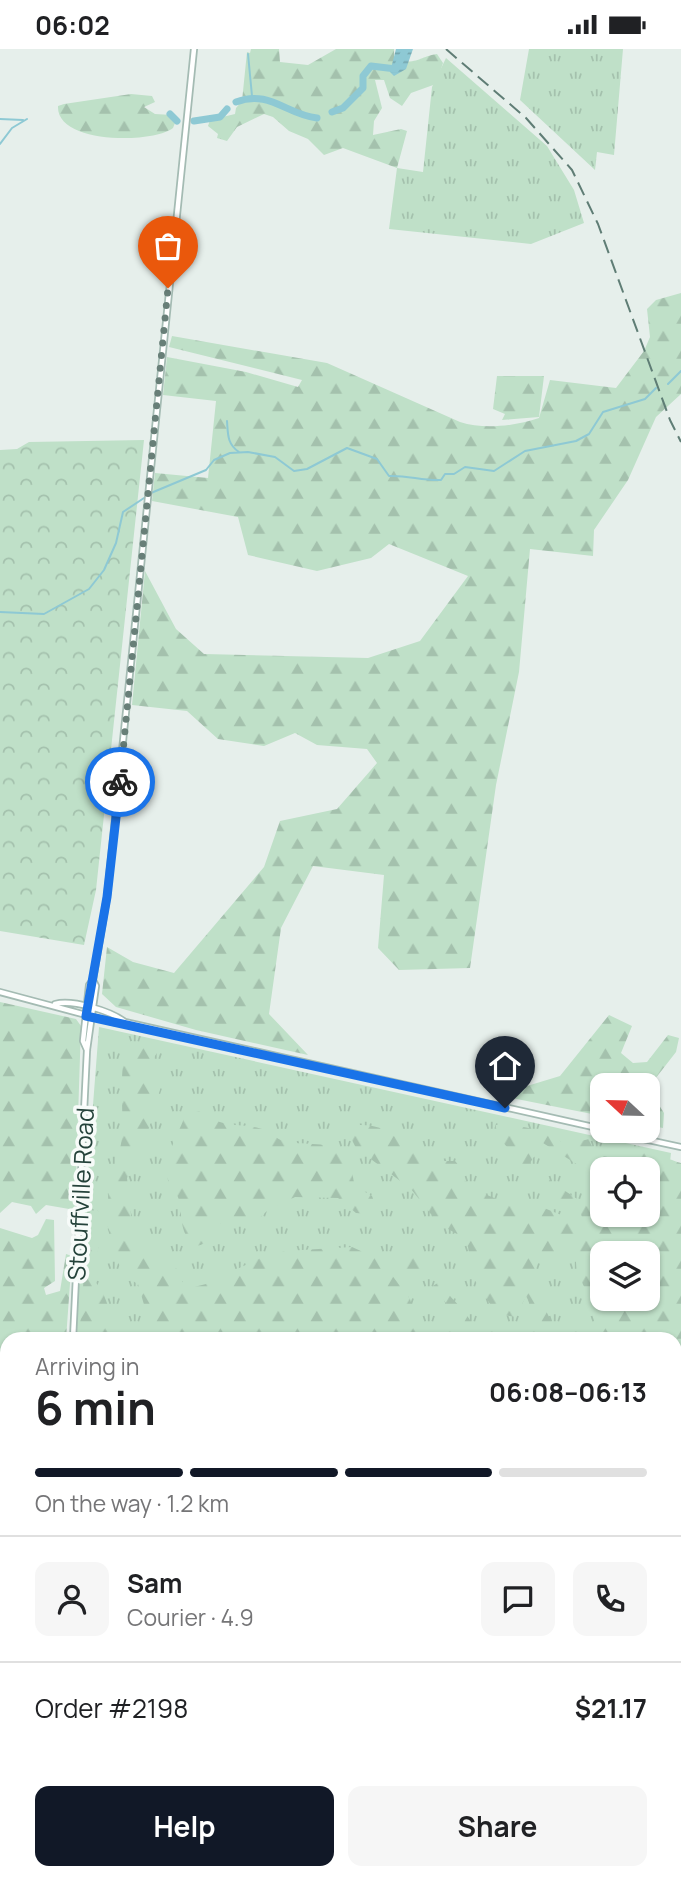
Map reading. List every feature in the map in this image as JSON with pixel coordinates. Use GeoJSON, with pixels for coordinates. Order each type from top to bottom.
{"type":"FeatureCollection","features":[{"type":"Feature","properties":{"kind":"main road","name":"Stouffville Road"},"geometry":{"type":"LineString","coordinates":[[87,1050],[83,1041],[89,985],[93,979],[107,897],[121,774],[194,49]]}},
{"type":"Feature","properties":{"kind":"main road","name":"Stouffville Road"},"geometry":{"type":"LineString","coordinates":[[73,1332],[87,1050],[96,986],[93,979]]}},
{"type":"Feature","properties":{"kind":"main road"},"geometry":{"type":"LineString","coordinates":[[0,992],[86,1016],[125,1022],[590,1127]]}},
{"type":"Feature","properties":{"kind":"main road"},"geometry":{"type":"LineString","coordinates":[[54,1005],[62,1002],[117,1016],[125,1022]]}},
{"type":"Feature","properties":{"kind":"main road"},"geometry":{"type":"LineString","coordinates":[[660,1142],[681,1147]]}},
{"type":"Feature","properties":{"kind":"green space"},"geometry":{"type":"Polygon","coordinates":[[[251,49],[279,49],[280,62],[308,65],[336,49],[394,49],[394,61],[403,62],[437,54],[443,63],[436,84],[411,93],[402,106],[390,98],[384,80],[375,80],[382,108],[374,121],[373,135],[401,129],[407,131],[397,168],[343,148],[324,155],[308,139],[289,131],[273,117],[264,114],[237,127],[227,141],[217,138],[218,134],[208,126],[210,120],[235,114],[242,101],[247,52],[250,53],[251,49]]]}},
{"type":"Feature","properties":{"kind":"green space"},"geometry":{"type":"Polygon","coordinates":[[[529,49],[623,49],[614,155],[597,152],[595,170],[520,100],[529,49]]]}},
{"type":"Feature","properties":{"kind":"green space"},"geometry":{"type":"Polygon","coordinates":[[[446,58],[547,146],[574,190],[584,223],[531,244],[389,229],[397,168],[423,172],[432,87],[446,58]]]}},
{"type":"Feature","properties":{"kind":"green space"},"geometry":{"type":"Polygon","coordinates":[[[131,94],[152,96],[155,102],[144,107],[155,114],[172,115],[175,123],[173,128],[146,137],[88,134],[72,128],[62,119],[58,106],[64,104],[131,94]]]}},
{"type":"Feature","properties":{"kind":"green space"},"geometry":{"type":"Polygon","coordinates":[[[681,293],[681,394],[656,417],[628,480],[594,530],[593,556],[530,549],[519,672],[496,785],[470,968],[399,970],[378,948],[384,875],[313,866],[281,928],[269,1014],[308,1055],[196,1030],[116,1007],[102,994],[107,947],[133,962],[174,973],[264,867],[280,821],[337,809],[377,763],[367,749],[317,745],[295,733],[264,746],[218,739],[187,711],[132,705],[145,571],[176,629],[204,654],[368,658],[420,641],[468,576],[389,544],[371,558],[317,571],[248,555],[238,517],[152,501],[155,473],[208,478],[216,401],[163,395],[167,357],[246,372],[298,387],[302,380],[169,347],[172,336],[327,363],[460,422],[500,426],[539,418],[550,380],[616,388],[644,351],[650,337],[647,309],[656,300],[681,293]]]}},
{"type":"Feature","properties":{"kind":"green space"},"geometry":{"type":"Polygon","coordinates":[[[497,376],[544,376],[539,417],[502,420],[505,414],[493,409],[497,376]]]}},
{"type":"Feature","properties":{"kind":"green space"},"geometry":{"type":"Polygon","coordinates":[[[144,440],[96,890],[84,945],[0,931],[0,450],[17,449],[29,442],[144,440]]]}},
{"type":"Feature","properties":{"kind":"green space"},"geometry":{"type":"Polygon","coordinates":[[[0,1002],[76,1019],[81,1026],[75,1210],[46,1205],[36,1214],[31,1206],[12,1202],[0,1213],[0,1002]]]}},
{"type":"Feature","properties":{"kind":"green space"},"geometry":{"type":"Polygon","coordinates":[[[609,1015],[632,1026],[621,1053],[633,1063],[647,1062],[668,1035],[679,1038],[676,1052],[660,1073],[590,1073],[590,1114],[497,1095],[560,1076],[609,1015]]]}},
{"type":"Feature","properties":{"kind":"green space"},"geometry":{"type":"Polygon","coordinates":[[[99,1027],[590,1135],[590,1143],[626,1143],[671,1153],[660,1250],[660,1241],[590,1241],[590,1311],[653,1311],[651,1332],[76,1332],[99,1027]]]}},
{"type":"Feature","properties":{"kind":"green space"},"geometry":{"type":"Polygon","coordinates":[[[131,1041],[159,1050],[142,1075],[144,1079],[161,1086],[149,1128],[127,1178],[133,1233],[176,1268],[186,1289],[206,1284],[258,1259],[285,1251],[352,1247],[383,1261],[429,1254],[430,1270],[425,1276],[410,1271],[391,1274],[410,1299],[416,1320],[428,1332],[152,1332],[138,1284],[124,1273],[116,1257],[106,1222],[95,1223],[100,1243],[94,1265],[95,1281],[103,1293],[118,1332],[80,1332],[89,1210],[106,1212],[109,1208],[110,1184],[121,1144],[122,1076],[126,1050],[131,1041]]]}},
{"type":"Feature","properties":{"kind":"green space"},"geometry":{"type":"Polygon","coordinates":[[[660,1107],[664,1113],[663,1128],[660,1127],[660,1107]]]}},
{"type":"Feature","properties":{"kind":"green space"},"geometry":{"type":"Polygon","coordinates":[[[199,1111],[217,1121],[265,1130],[281,1140],[328,1146],[342,1152],[350,1163],[355,1186],[372,1196],[379,1215],[356,1213],[338,1198],[295,1197],[267,1211],[248,1228],[230,1221],[217,1224],[202,1245],[192,1246],[183,1228],[178,1197],[169,1183],[167,1164],[185,1116],[199,1111]]]}},
{"type":"Feature","properties":{"kind":"green space"},"geometry":{"type":"Polygon","coordinates":[[[505,1123],[537,1130],[553,1136],[565,1145],[589,1139],[596,1155],[608,1157],[590,1157],[590,1172],[543,1143],[526,1169],[495,1133],[496,1125],[505,1123]]]}},
{"type":"Feature","properties":{"kind":"green space"},"geometry":{"type":"Polygon","coordinates":[[[358,1125],[369,1125],[385,1130],[403,1141],[423,1145],[434,1161],[455,1161],[465,1172],[464,1179],[470,1188],[528,1212],[544,1208],[576,1221],[582,1217],[580,1212],[548,1196],[549,1180],[580,1201],[590,1203],[590,1227],[660,1227],[660,1157],[608,1157],[614,1151],[631,1148],[642,1149],[681,1163],[681,1332],[597,1332],[593,1311],[660,1311],[660,1241],[590,1241],[590,1299],[577,1272],[575,1253],[557,1252],[540,1257],[536,1265],[535,1283],[554,1327],[543,1328],[526,1296],[516,1317],[503,1315],[492,1307],[474,1279],[468,1247],[460,1236],[438,1223],[411,1189],[356,1148],[351,1138],[352,1130],[358,1125]]]}},
{"type":"Feature","properties":{"kind":"green space"},"geometry":{"type":"Polygon","coordinates":[[[46,1219],[54,1220],[55,1281],[44,1288],[46,1295],[60,1291],[66,1254],[72,1256],[67,1332],[0,1332],[0,1228],[32,1238],[38,1235],[46,1219]]]}},
{"type":"Feature","properties":{"kind":"green space"},"geometry":{"type":"Polygon","coordinates":[[[439,1282],[473,1326],[460,1331],[455,1328],[452,1311],[433,1286],[439,1282]]]}},
{"type":"Feature","properties":{"kind":"water"},"geometry":{"type":"Polygon","coordinates":[[[396,49],[413,49],[406,69],[394,76],[390,72],[396,49]]]}},
{"type":"Feature","properties":{"kind":"waterway"},"geometry":{"type":"LineString","coordinates":[[332,112],[343,108],[363,88],[363,76],[371,66],[396,69],[406,49]]}},
{"type":"Feature","properties":{"kind":"waterway"},"geometry":{"type":"LineString","coordinates":[[248,54],[252,96]]}},
{"type":"Feature","properties":{"kind":"waterway"},"geometry":{"type":"LineString","coordinates":[[236,102],[258,99],[317,118]]}},
{"type":"Feature","properties":{"kind":"waterway"},"geometry":{"type":"LineString","coordinates":[[194,121],[220,117],[227,109]]}},
{"type":"Feature","properties":{"kind":"waterway"},"geometry":{"type":"LineString","coordinates":[[170,114],[177,121]]}},
{"type":"Feature","properties":{"kind":"waterway"},"geometry":{"type":"LineString","coordinates":[[0,119],[23,120]]}},
{"type":"Feature","properties":{"kind":"waterway"},"geometry":{"type":"LineString","coordinates":[[0,144],[12,128],[27,119]]}},
{"type":"Feature","properties":{"kind":"waterway"},"geometry":{"type":"LineString","coordinates":[[668,384],[681,371]]}},
{"type":"Feature","properties":{"kind":"waterway"},"geometry":{"type":"LineString","coordinates":[[151,493],[206,470],[214,460],[230,453],[248,452],[275,457],[294,471],[307,469],[347,448],[377,459],[389,476],[441,480],[445,474],[454,474],[465,467],[494,471],[525,451],[576,441],[589,434],[603,412],[645,399],[656,388]]}},
{"type":"Feature","properties":{"kind":"waterway"},"geometry":{"type":"LineString","coordinates":[[227,421],[230,442],[239,452]]}},
{"type":"Feature","properties":{"kind":"waterway"},"geometry":{"type":"LineString","coordinates":[[0,612],[44,614],[89,589],[104,570],[116,543],[123,512],[144,498]]}},
{"type":"Feature","properties":{"kind":"railway"},"geometry":{"type":"LineString","coordinates":[[446,49],[526,118],[572,170],[598,224],[670,420],[681,442]]}},
{"type":"Feature","properties":{"kind":"way so far"},"geometry":{"type":"LineString","coordinates":[[120,782],[168,288]]}},
{"type":"Feature","properties":{"kind":"route"},"geometry":{"type":"LineString","coordinates":[[120,782],[107,897],[93,979],[89,985],[86,1016],[116,1023],[125,1022],[244,1052],[505,1108]]}}]}
